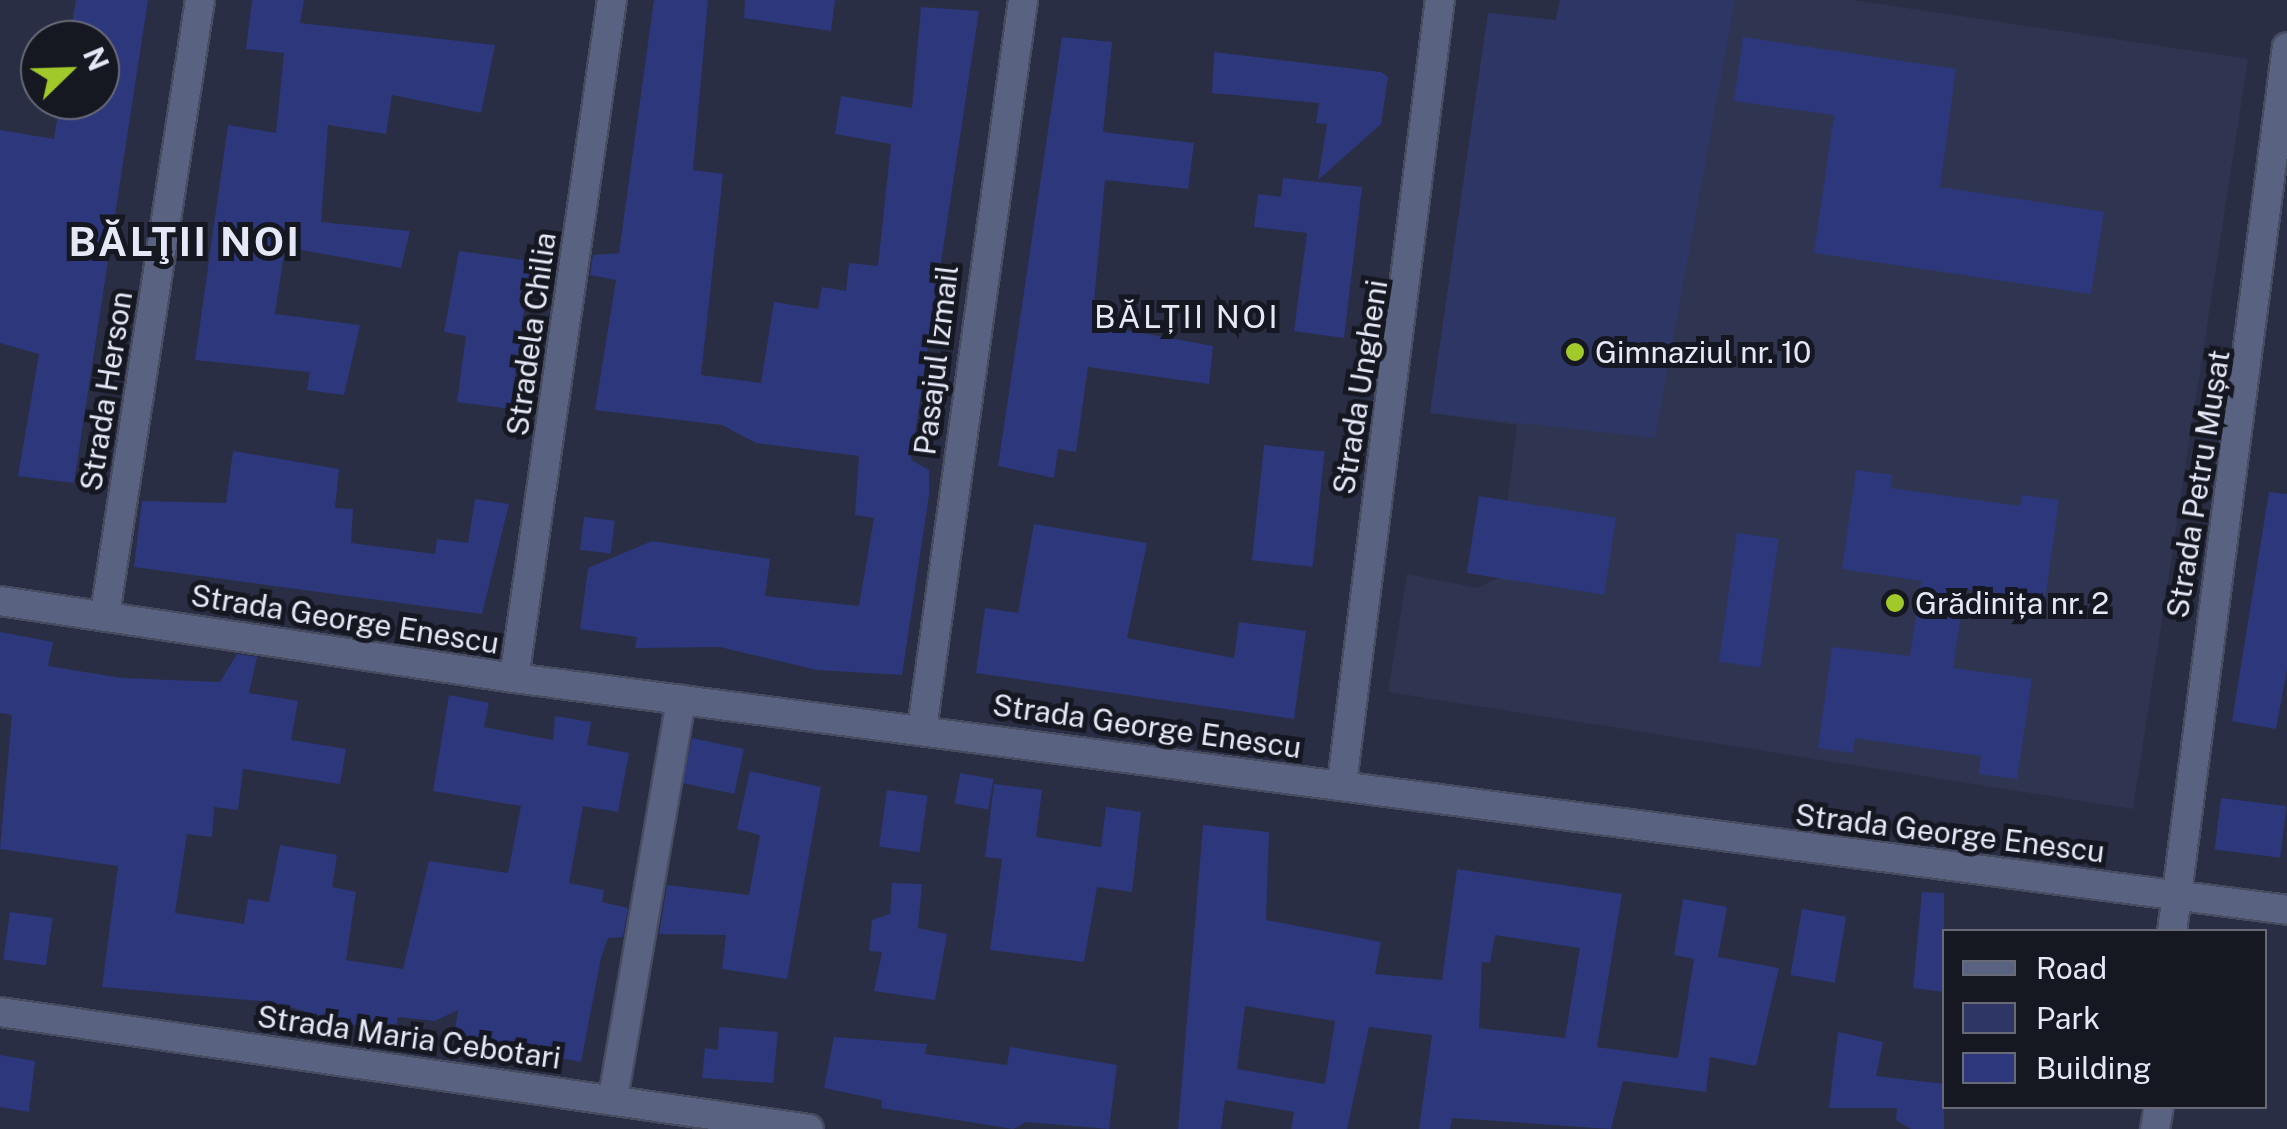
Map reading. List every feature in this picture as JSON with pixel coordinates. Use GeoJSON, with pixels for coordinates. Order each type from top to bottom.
{"type":"FeatureCollection","features":[{"type":"Feature","properties":{"kind":"street","name":"Strada Herson"},"geometry":{"type":"LineString","coordinates":[[105,614],[200,0]]}},
{"type":"Feature","properties":{"kind":"street","name":"Stradela Chilia"},"geometry":{"type":"LineString","coordinates":[[514,678],[612,0]]}},
{"type":"Feature","properties":{"kind":"street","name":"Pasajul Izmail"},"geometry":{"type":"LineString","coordinates":[[922,729],[1024,0]]}},
{"type":"Feature","properties":{"kind":"street","name":"Strada Ungheni"},"geometry":{"type":"LineString","coordinates":[[1342,784],[1440,0]]}},
{"type":"Feature","properties":{"kind":"street","name":"Strada Petru Mușat"},"geometry":{"type":"LineString","coordinates":[[2172,929],[2171,892],[2287,46]]}},
{"type":"Feature","properties":{"kind":"street","name":"Strada George Enescu"},"geometry":{"type":"LineString","coordinates":[[0,601],[514,678],[2287,910]]}},
{"type":"Feature","properties":{"kind":"street"},"geometry":{"type":"LineString","coordinates":[[613,1098],[681,700]]}},
{"type":"Feature","properties":{"kind":"street","name":"Strada Maria Cebotari"},"geometry":{"type":"LineString","coordinates":[[0,1012],[809,1129]]}},
{"type":"Feature","properties":{"kind":"shaded area","name":"Gimnaziul nr. 10"},"geometry":{"type":"Polygon","coordinates":[[[1560,0],[1853,0],[2248,59],[2133,809],[1388,692],[1407,574],[1477,588],[1498,578],[1517,425],[1430,413],[1488,13],[1556,20],[1560,0]]]}},
{"type":"Feature","properties":{"kind":"green space"},"geometry":{"type":"Polygon","coordinates":[[[1560,0],[1735,0],[1655,438],[1430,413],[1488,13],[1556,20],[1560,0]]]}},
{"type":"Feature","properties":{"kind":"building"},"geometry":{"type":"Polygon","coordinates":[[[76,0],[148,0],[74,483],[18,476],[39,354],[0,343],[0,130],[54,139],[57,120],[120,120],[120,20],[72,20],[76,0]]]}},
{"type":"Feature","properties":{"kind":"building"},"geometry":{"type":"Polygon","coordinates":[[[252,0],[304,0],[300,23],[495,45],[481,113],[392,95],[386,134],[328,125],[321,222],[410,231],[401,268],[285,247],[275,314],[360,325],[344,395],[307,390],[310,372],[195,360],[228,125],[276,133],[284,53],[246,49],[252,0]]]}},
{"type":"Feature","properties":{"kind":"building"},"geometry":{"type":"Polygon","coordinates":[[[654,0],[708,0],[693,170],[723,174],[701,375],[761,383],[774,302],[818,309],[822,287],[846,291],[849,263],[878,266],[891,144],[835,134],[841,96],[912,108],[921,7],[979,11],[911,460],[929,470],[929,495],[902,675],[817,670],[720,647],[635,648],[637,637],[580,629],[588,568],[652,541],[770,559],[765,596],[859,606],[874,518],[855,515],[859,456],[756,443],[722,425],[595,410],[616,280],[590,275],[593,255],[619,253],[654,0]]]}},
{"type":"Feature","properties":{"kind":"building"},"geometry":{"type":"Polygon","coordinates":[[[745,0],[835,0],[831,31],[744,18],[745,0]]]}},
{"type":"Feature","properties":{"kind":"building"},"geometry":{"type":"Polygon","coordinates":[[[1062,37],[1112,42],[1103,132],[1194,143],[1188,189],[1105,180],[1092,324],[1213,346],[1209,384],[1088,367],[1076,452],[1058,449],[1054,478],[998,466],[1062,37]]]}},
{"type":"Feature","properties":{"kind":"building"},"geometry":{"type":"Polygon","coordinates":[[[1743,37],[1956,69],[1940,187],[2104,212],[2091,294],[1814,253],[1834,115],[1734,101],[1743,37]]]}},
{"type":"Feature","properties":{"kind":"building"},"geometry":{"type":"Polygon","coordinates":[[[1214,52],[1381,72],[1388,77],[1381,124],[1318,180],[1327,124],[1316,123],[1319,103],[1212,93],[1214,52]]]}},
{"type":"Feature","properties":{"kind":"building"},"geometry":{"type":"Polygon","coordinates":[[[1283,178],[1362,187],[1344,338],[1294,331],[1307,233],[1254,227],[1258,194],[1281,197],[1283,178]]]}},
{"type":"Feature","properties":{"kind":"building"},"geometry":{"type":"Polygon","coordinates":[[[459,251],[531,261],[511,409],[457,402],[466,336],[444,332],[459,251]]]}},
{"type":"Feature","properties":{"kind":"building"},"geometry":{"type":"Polygon","coordinates":[[[1264,445],[1325,451],[1313,567],[1252,560],[1264,445]]]}},
{"type":"Feature","properties":{"kind":"building"},"geometry":{"type":"Polygon","coordinates":[[[233,451],[339,469],[335,508],[353,509],[351,543],[435,554],[437,539],[468,543],[475,499],[509,504],[482,614],[134,567],[142,501],[226,503],[233,451]]]}},
{"type":"Feature","properties":{"kind":"building"},"geometry":{"type":"Polygon","coordinates":[[[1856,470],[1892,475],[1891,488],[2020,506],[2022,495],[2059,500],[2045,600],[1965,589],[1953,668],[2032,679],[2017,779],[1979,774],[1981,756],[1855,738],[1853,753],[1818,748],[1832,647],[1910,656],[1921,581],[1842,569],[1856,470]]]}},
{"type":"Feature","properties":{"kind":"building"},"geometry":{"type":"Polygon","coordinates":[[[2269,492],[2287,494],[2287,670],[2276,729],[2232,721],[2269,492]]]}},
{"type":"Feature","properties":{"kind":"building"},"geometry":{"type":"Polygon","coordinates":[[[1479,496],[1616,518],[1604,595],[1467,573],[1479,496]]]}},
{"type":"Feature","properties":{"kind":"building"},"geometry":{"type":"Polygon","coordinates":[[[584,517],[615,521],[611,554],[580,550],[584,517]]]}},
{"type":"Feature","properties":{"kind":"building"},"geometry":{"type":"Polygon","coordinates":[[[1034,524],[1147,543],[1127,638],[1234,658],[1239,622],[1306,631],[1294,719],[976,673],[985,608],[1018,613],[1034,524]]]}},
{"type":"Feature","properties":{"kind":"building"},"geometry":{"type":"Polygon","coordinates":[[[1737,533],[1779,539],[1760,668],[1719,662],[1737,533]]]}},
{"type":"Feature","properties":{"kind":"building"},"geometry":{"type":"Polygon","coordinates":[[[0,632],[53,642],[48,666],[122,678],[220,682],[237,654],[257,657],[249,693],[298,701],[291,740],[346,749],[340,784],[243,769],[238,810],[214,807],[212,837],[187,834],[175,913],[244,924],[248,899],[269,902],[280,845],[337,855],[332,887],[356,892],[346,960],[403,969],[429,861],[508,873],[521,806],[433,791],[449,695],[489,703],[484,727],[553,740],[555,716],[591,722],[587,745],[629,753],[618,812],[583,806],[569,883],[604,890],[602,902],[628,908],[623,937],[608,938],[601,958],[581,1062],[454,1038],[458,1010],[435,1021],[398,1017],[393,1046],[367,1041],[358,1026],[271,1002],[102,987],[118,866],[0,849],[12,715],[0,713],[0,632]]]}},
{"type":"Feature","properties":{"kind":"building"},"geometry":{"type":"Polygon","coordinates":[[[692,738],[744,749],[734,794],[682,783],[692,738]]]}},
{"type":"Feature","properties":{"kind":"building"},"geometry":{"type":"Polygon","coordinates":[[[750,771],[821,787],[787,979],[722,969],[726,935],[659,934],[667,885],[749,895],[760,835],[737,829],[750,771]]]}},
{"type":"Feature","properties":{"kind":"building"},"geometry":{"type":"Polygon","coordinates":[[[960,773],[993,779],[988,809],[955,804],[960,773]]]}},
{"type":"Feature","properties":{"kind":"building"},"geometry":{"type":"Polygon","coordinates":[[[994,784],[1042,790],[1036,837],[1101,847],[1106,807],[1141,812],[1132,892],[1097,887],[1084,962],[990,950],[1002,859],[985,857],[994,784]]]}},
{"type":"Feature","properties":{"kind":"building"},"geometry":{"type":"Polygon","coordinates":[[[887,790],[928,796],[920,852],[879,846],[887,790]]]}},
{"type":"Feature","properties":{"kind":"building"},"geometry":{"type":"Polygon","coordinates":[[[2221,798],[2287,806],[2280,858],[2215,850],[2221,798]]]}},
{"type":"Feature","properties":{"kind":"building"},"geometry":{"type":"Polygon","coordinates":[[[1203,825],[1269,832],[1266,920],[1381,942],[1375,974],[1442,980],[1457,869],[1622,894],[1597,1047],[1678,1058],[1694,959],[1674,955],[1683,899],[1727,907],[1718,957],[1779,968],[1756,1066],[1710,1057],[1706,1092],[1623,1081],[1611,1129],[1452,1118],[1450,1129],[1419,1129],[1432,1035],[1369,1027],[1347,1129],[1291,1129],[1294,1112],[1225,1100],[1221,1129],[1178,1129],[1203,825]],[[1495,935],[1490,963],[1482,962],[1479,1028],[1565,1038],[1580,948],[1495,935]],[[1245,1006],[1237,1069],[1325,1084],[1335,1021],[1245,1006]]]}},
{"type":"Feature","properties":{"kind":"building"},"geometry":{"type":"Polygon","coordinates":[[[892,883],[922,884],[918,928],[947,934],[935,1000],[874,991],[882,952],[869,951],[872,920],[890,914],[892,883]]]}},
{"type":"Feature","properties":{"kind":"building"},"geometry":{"type":"Polygon","coordinates":[[[1922,892],[1944,893],[1942,992],[1913,988],[1922,892]]]}},
{"type":"Feature","properties":{"kind":"building"},"geometry":{"type":"Polygon","coordinates":[[[1802,909],[1846,917],[1835,983],[1790,975],[1802,909]]]}},
{"type":"Feature","properties":{"kind":"building"},"geometry":{"type":"Polygon","coordinates":[[[10,912],[53,918],[46,966],[3,960],[10,912]]]}},
{"type":"Feature","properties":{"kind":"building"},"geometry":{"type":"Polygon","coordinates":[[[719,1027],[778,1032],[773,1083],[702,1078],[705,1048],[718,1050],[719,1027]]]}},
{"type":"Feature","properties":{"kind":"building"},"geometry":{"type":"Polygon","coordinates":[[[1838,1032],[1883,1042],[1876,1076],[1942,1084],[1944,1129],[1911,1129],[1896,1120],[1897,1108],[1829,1108],[1838,1032]]]}},
{"type":"Feature","properties":{"kind":"building"},"geometry":{"type":"Polygon","coordinates":[[[834,1037],[927,1044],[925,1054],[1007,1065],[1010,1047],[1117,1065],[1109,1129],[1026,1122],[1013,1129],[881,1108],[882,1100],[824,1088],[834,1037]]]}},
{"type":"Feature","properties":{"kind":"building"},"geometry":{"type":"Polygon","coordinates":[[[0,1055],[35,1061],[29,1112],[0,1107],[0,1055]]]}},
{"type":"Feature","properties":{"kind":"place","name":"Gimnaziul nr. 10"},"geometry":{"type":"Point","coordinates":[1575,352]}},
{"type":"Feature","properties":{"kind":"place","name":"Grădinița nr. 2"},"geometry":{"type":"Point","coordinates":[1895,603]}},
{"type":"Feature","properties":{"kind":"district","name":"BĂLŢII NOI"},"geometry":{"type":"Point","coordinates":[185,242]}},
{"type":"Feature","properties":{"kind":"district","name":"BĂLȚII NOI"},"geometry":{"type":"Point","coordinates":[1187,317]}}]}
